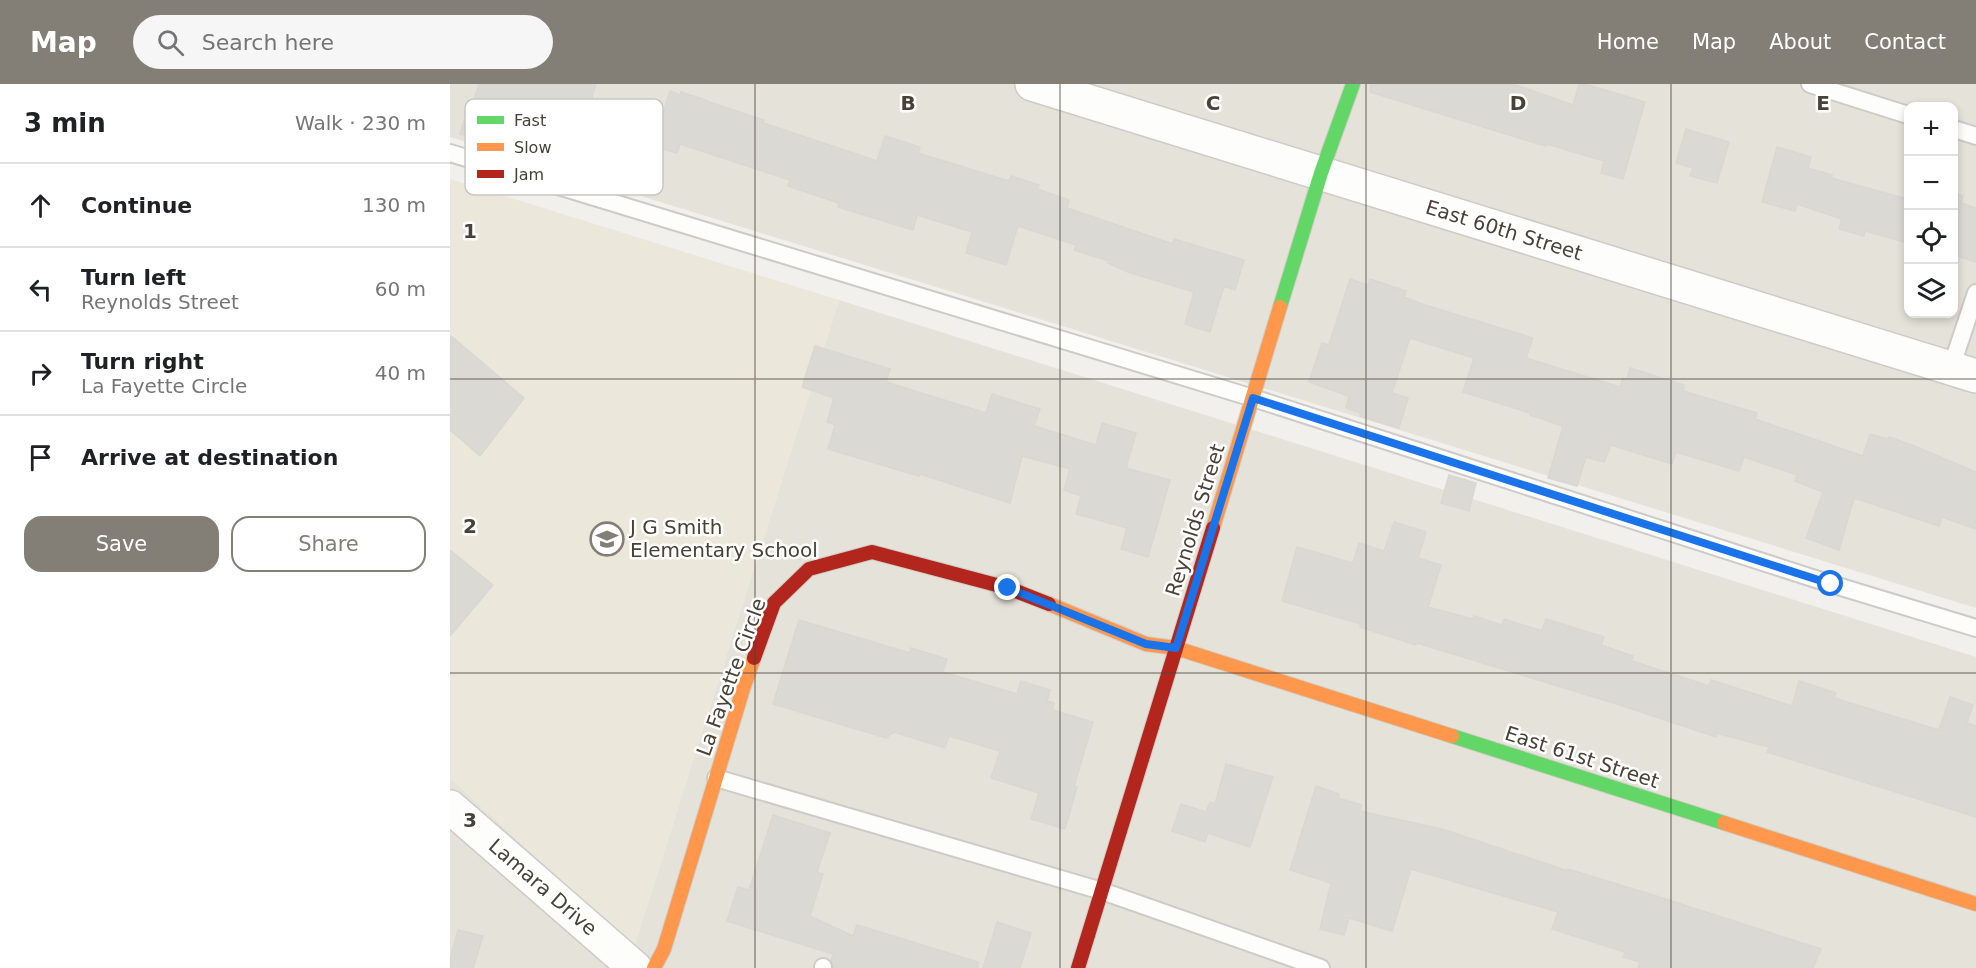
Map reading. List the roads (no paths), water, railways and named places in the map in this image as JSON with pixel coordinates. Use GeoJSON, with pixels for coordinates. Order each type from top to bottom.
{"type":"FeatureCollection","features":[{"type":"Feature","properties":{"kind":"street","name":"East 60th Street"},"geometry":{"type":"LineString","coordinates":[[1032,84],[1964,372]]}},
{"type":"Feature","properties":{"kind":"street","name":"Reynolds Street"},"geometry":{"type":"LineString","coordinates":[[1078,968],[1321,173],[1353,84]]}},
{"type":"Feature","properties":{"kind":"street","name":"La Fayette Circle"},"geometry":{"type":"LineString","coordinates":[[654,968],[664,949],[743,690],[774,603],[809,569],[872,552],[1008,588],[1146,644],[1176,648]]}},
{"type":"Feature","properties":{"kind":"street","name":"East 61st Street"},"geometry":{"type":"LineString","coordinates":[[1176,648],[1976,904]]}},
{"type":"Feature","properties":{"kind":"street","name":"Lamara Drive"},"geometry":{"type":"LineString","coordinates":[[452,813],[605,957],[635,968]]}},
{"type":"Feature","properties":{"kind":"lane"},"geometry":{"type":"LineString","coordinates":[[1810,84],[1904,114]]}},
{"type":"Feature","properties":{"kind":"lane"},"geometry":{"type":"LineString","coordinates":[[1958,131],[1976,136]]}},
{"type":"Feature","properties":{"kind":"lane"},"geometry":{"type":"LineString","coordinates":[[450,153],[465,158]]}},
{"type":"Feature","properties":{"kind":"lane"},"geometry":{"type":"LineString","coordinates":[[588,195],[1253,398],[1831,584],[1976,628]]}},
{"type":"Feature","properties":{"kind":"lane"},"geometry":{"type":"LineString","coordinates":[[1964,372],[1976,293]]}},
{"type":"Feature","properties":{"kind":"lane"},"geometry":{"type":"LineString","coordinates":[[716,778],[1102,891],[1321,968]]}},
{"type":"Feature","properties":{"kind":"place","name":"J G Smith Elementary School"},"geometry":{"type":"Point","coordinates":[607,539]}}]}
